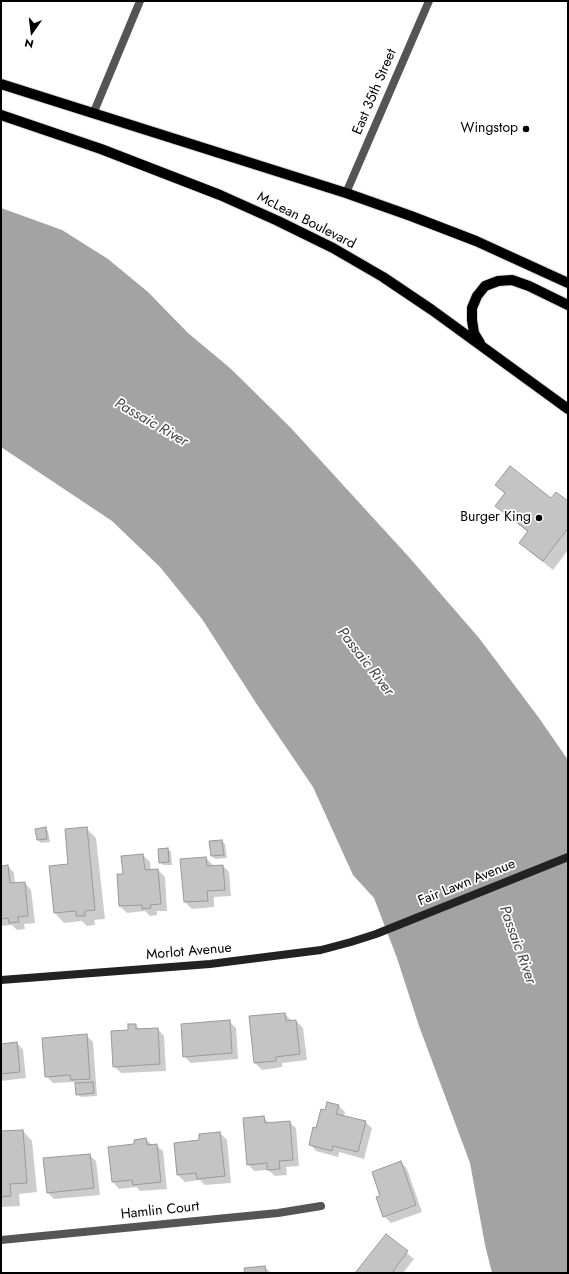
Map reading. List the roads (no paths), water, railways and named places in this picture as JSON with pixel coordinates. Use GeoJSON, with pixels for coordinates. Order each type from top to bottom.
{"type":"FeatureCollection","features":[{"type":"Feature","properties":{"kind":"main road"},"geometry":{"type":"LineString","coordinates":[[1,84],[346,194],[410,216],[476,241],[568,283]]}},
{"type":"Feature","properties":{"kind":"main road","name":"McLean Boulevard"},"geometry":{"type":"LineString","coordinates":[[1,115],[101,149],[220,194],[333,248],[383,277],[432,310],[568,409]]}},
{"type":"Feature","properties":{"kind":"main road"},"geometry":{"type":"LineString","coordinates":[[482,347],[474,333],[472,308],[477,296],[486,286],[498,281],[512,280],[529,286],[568,305]]}},
{"type":"Feature","properties":{"kind":"main road","name":"Fair Lawn Avenue"},"geometry":{"type":"LineString","coordinates":[[376,934],[568,857]]}},
{"type":"Feature","properties":{"kind":"main road","name":"Morlot Avenue"},"geometry":{"type":"LineString","coordinates":[[1,980],[210,964],[264,958],[321,950],[376,934]]}},
{"type":"Feature","properties":{"kind":"street"},"geometry":{"type":"LineString","coordinates":[[93,114],[140,1]]}},
{"type":"Feature","properties":{"kind":"street","name":"East 35th Street"},"geometry":{"type":"LineString","coordinates":[[346,194],[428,1]]}},
{"type":"Feature","properties":{"kind":"street","name":"Hamlin Court"},"geometry":{"type":"LineString","coordinates":[[1,1240],[278,1213],[321,1206]]}},
{"type":"Feature","properties":{"kind":"water","name":"Passaic River"},"geometry":{"type":"Polygon","coordinates":[[[1,208],[62,230],[108,259],[148,292],[188,333],[230,368],[290,427],[408,556],[479,638],[539,718],[568,760],[568,1273],[492,1273],[485,1245],[470,1163],[419,1026],[397,958],[374,898],[353,875],[313,787],[256,703],[202,619],[160,567],[112,521],[1,447],[1,208]]]}},
{"type":"Feature","properties":{"kind":"place","name":"Wingstop"},"geometry":{"type":"Point","coordinates":[526,129]}},
{"type":"Feature","properties":{"kind":"place","name":"Burger King"},"geometry":{"type":"Point","coordinates":[539,518]}}]}
